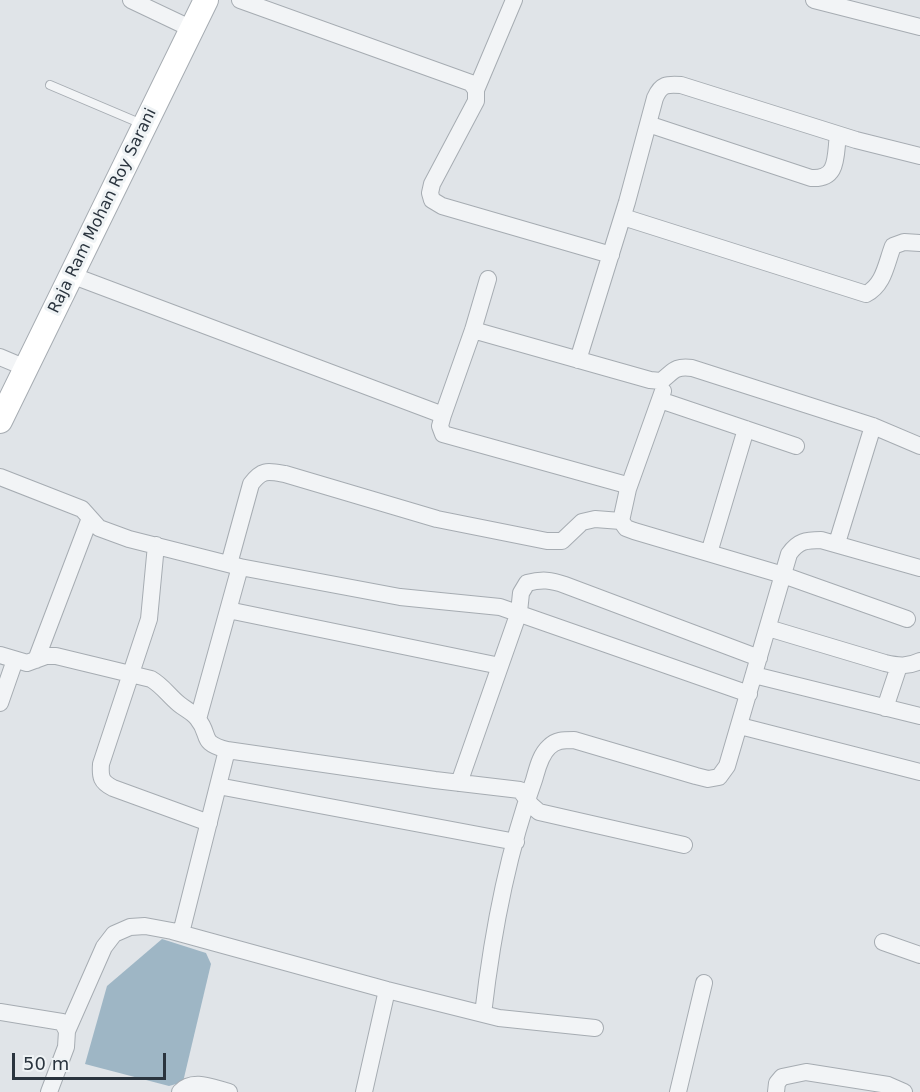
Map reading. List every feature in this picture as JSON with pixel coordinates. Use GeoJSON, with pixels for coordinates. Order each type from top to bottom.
{"type":"FeatureCollection","features":[{"type":"Feature","properties":{"kind":"street"},"geometry":{"type":"LineString","coordinates":[[131,0],[192,29]]}},
{"type":"Feature","properties":{"kind":"street","name":"Raja Ram Mohan Roy Sarani"},"geometry":{"type":"LineString","coordinates":[[0,421],[206,0]]}},
{"type":"Feature","properties":{"kind":"street"},"geometry":{"type":"LineString","coordinates":[[240,0],[471,83],[476,90]]}},
{"type":"Feature","properties":{"kind":"street"},"geometry":{"type":"LineString","coordinates":[[514,0],[476,90],[476,101],[432,184],[430,193],[432,200],[442,206],[611,255]]}},
{"type":"Feature","properties":{"kind":"street"},"geometry":{"type":"LineString","coordinates":[[814,0],[920,27]]}},
{"type":"Feature","properties":{"kind":"street"},"geometry":{"type":"LineString","coordinates":[[578,360],[660,88],[668,84],[681,85],[838,135],[920,156]]}},
{"type":"Feature","properties":{"kind":"street"},"geometry":{"type":"LineString","coordinates":[[648,123],[811,178],[820,179],[828,177],[833,169],[838,135]]}},
{"type":"Feature","properties":{"kind":"street"},"geometry":{"type":"LineString","coordinates":[[622,217],[866,294],[875,290],[893,246],[904,242],[920,243]]}},
{"type":"Feature","properties":{"kind":"street"},"geometry":{"type":"LineString","coordinates":[[71,275],[443,415]]}},
{"type":"Feature","properties":{"kind":"street"},"geometry":{"type":"LineString","coordinates":[[488,279],[443,415],[440,426],[443,434],[622,484],[628,489]]}},
{"type":"Feature","properties":{"kind":"street"},"geometry":{"type":"LineString","coordinates":[[473,330],[650,381],[661,381],[680,367],[692,368],[873,426],[920,446]]}},
{"type":"Feature","properties":{"kind":"street"},"geometry":{"type":"LineString","coordinates":[[0,357],[26,368]]}},
{"type":"Feature","properties":{"kind":"street"},"geometry":{"type":"LineString","coordinates":[[669,375],[628,489],[621,521],[626,528],[783,575],[907,619]]}},
{"type":"Feature","properties":{"kind":"street"},"geometry":{"type":"LineString","coordinates":[[660,400],[796,446]]}},
{"type":"Feature","properties":{"kind":"street"},"geometry":{"type":"LineString","coordinates":[[837,543],[873,426]]}},
{"type":"Feature","properties":{"kind":"street"},"geometry":{"type":"LineString","coordinates":[[708,553],[746,429]]}},
{"type":"Feature","properties":{"kind":"street"},"geometry":{"type":"LineString","coordinates":[[198,719],[228,610],[234,565],[251,484],[258,475],[269,471],[285,474],[437,519],[547,541],[562,541],[582,522],[595,519],[621,521]]}},
{"type":"Feature","properties":{"kind":"street"},"geometry":{"type":"LineString","coordinates":[[0,477],[82,510],[99,528],[111,533],[234,565],[399,597],[485,605],[519,612],[749,694]]}},
{"type":"Feature","properties":{"kind":"street"},"geometry":{"type":"LineString","coordinates":[[36,660],[90,518]]}},
{"type":"Feature","properties":{"kind":"street"},"geometry":{"type":"LineString","coordinates":[[483,1014],[492,942],[527,797],[544,753],[550,746],[560,740],[574,740],[708,779],[719,777],[727,766],[789,554],[795,545],[805,540],[821,540],[920,568]]}},
{"type":"Feature","properties":{"kind":"street"},"geometry":{"type":"LineString","coordinates":[[156,545],[149,619],[101,764],[100,776],[104,783],[113,788],[209,823]]}},
{"type":"Feature","properties":{"kind":"street"},"geometry":{"type":"LineString","coordinates":[[459,783],[519,612],[521,593],[527,583],[551,580],[759,658]]}},
{"type":"Feature","properties":{"kind":"street"},"geometry":{"type":"LineString","coordinates":[[228,610],[500,666]]}},
{"type":"Feature","properties":{"kind":"street"},"geometry":{"type":"LineString","coordinates":[[768,628],[899,666],[920,661]]}},
{"type":"Feature","properties":{"kind":"street"},"geometry":{"type":"LineString","coordinates":[[0,704],[7,657],[27,663],[46,656],[56,656],[151,679],[162,685],[176,702],[198,719],[206,739],[212,746],[227,750],[520,790],[539,812],[684,845]]}},
{"type":"Feature","properties":{"kind":"street"},"geometry":{"type":"LineString","coordinates":[[885,708],[899,666]]}},
{"type":"Feature","properties":{"kind":"street"},"geometry":{"type":"LineString","coordinates":[[754,675],[920,716]]}},
{"type":"Feature","properties":{"kind":"street"},"geometry":{"type":"LineString","coordinates":[[740,726],[920,772]]}},
{"type":"Feature","properties":{"kind":"street"},"geometry":{"type":"LineString","coordinates":[[181,933],[227,750]]}},
{"type":"Feature","properties":{"kind":"street"},"geometry":{"type":"LineString","coordinates":[[218,786],[516,842]]}},
{"type":"Feature","properties":{"kind":"street"},"geometry":{"type":"LineString","coordinates":[[49,1092],[66,1047],[67,1031],[104,947],[114,934],[130,927],[145,926],[181,933],[483,1014],[595,1028]]}},
{"type":"Feature","properties":{"kind":"street"},"geometry":{"type":"LineString","coordinates":[[883,942],[920,955]]}},
{"type":"Feature","properties":{"kind":"street"},"geometry":{"type":"LineString","coordinates":[[678,1092],[704,983]]}},
{"type":"Feature","properties":{"kind":"street"},"geometry":{"type":"LineString","coordinates":[[364,1092],[387,990]]}},
{"type":"Feature","properties":{"kind":"street"},"geometry":{"type":"LineString","coordinates":[[0,1012],[62,1022],[67,1031]]}},
{"type":"Feature","properties":{"kind":"street"},"geometry":{"type":"LineString","coordinates":[[776,1092],[777,1083],[782,1077],[806,1072],[888,1085],[904,1092]]}},
{"type":"Feature","properties":{"kind":"street"},"geometry":{"type":"LineString","coordinates":[[180,1092],[189,1085],[200,1084],[229,1092]]}},
{"type":"Feature","properties":{"kind":"lane"},"geometry":{"type":"LineString","coordinates":[[50,85],[145,125]]}},
{"type":"Feature","properties":{"kind":"water"},"geometry":{"type":"Polygon","coordinates":[[[162,939],[206,953],[211,964],[183,1082],[169,1086],[85,1064],[107,986],[162,939]]]}}]}
